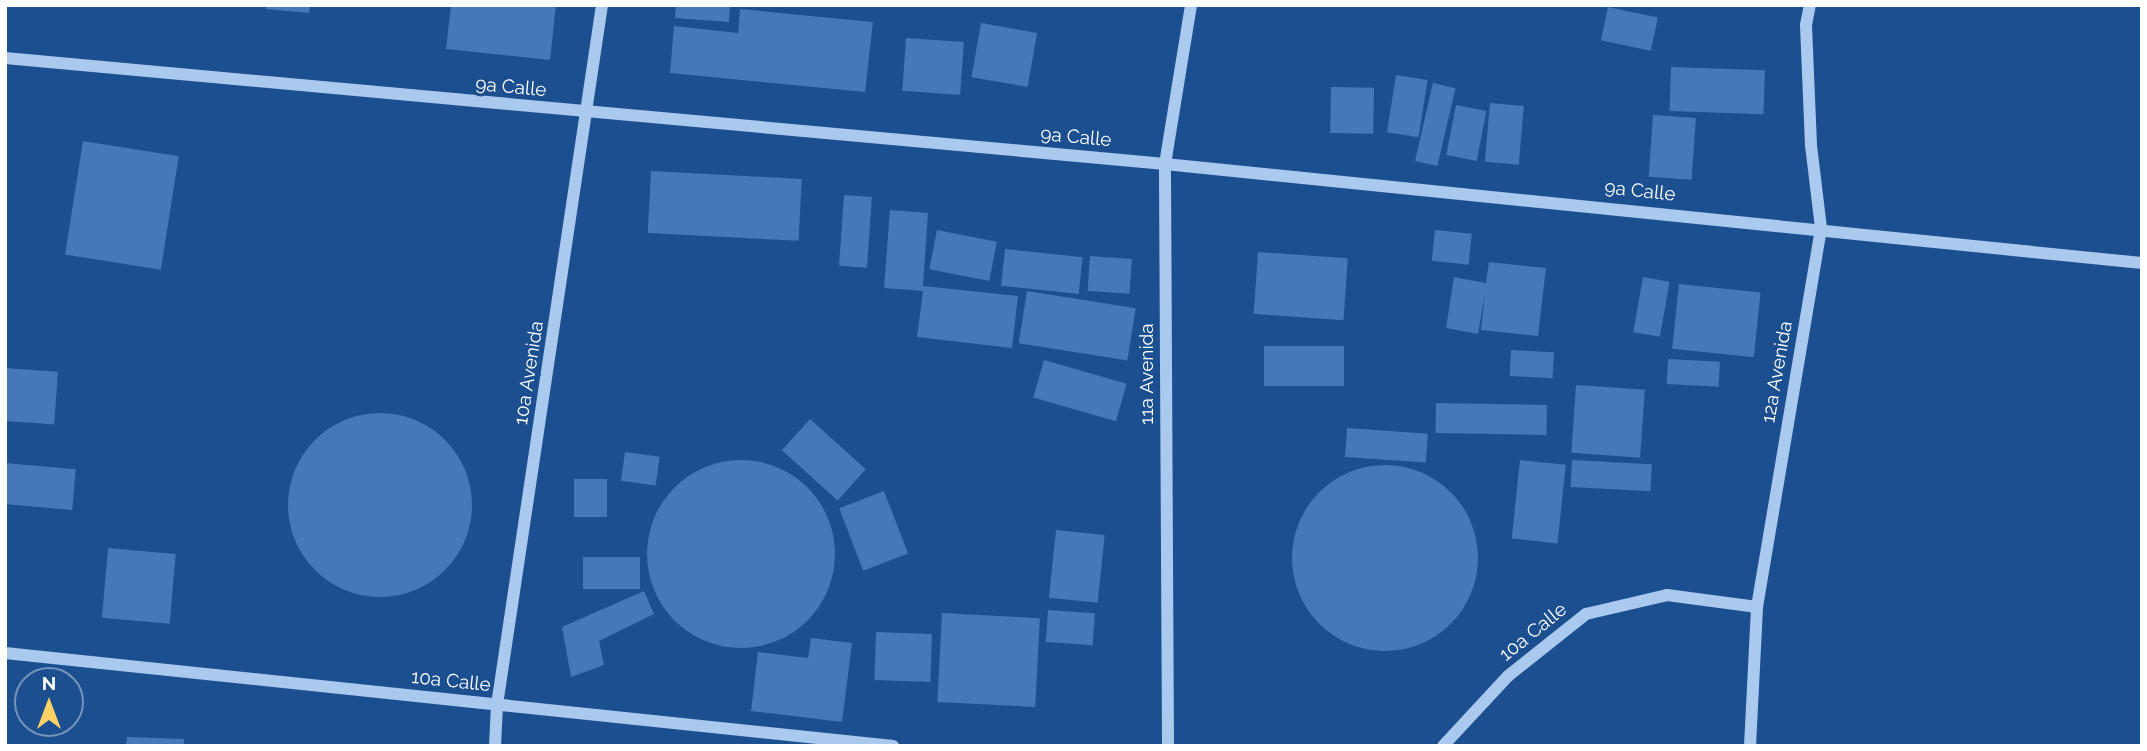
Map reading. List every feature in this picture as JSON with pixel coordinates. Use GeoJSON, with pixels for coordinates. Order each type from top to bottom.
{"type":"FeatureCollection","features":[{"type":"Feature","properties":{"kind":"street","name":"10a Avenida"},"geometry":{"type":"LineString","coordinates":[[495,746],[497,705],[588,114],[602,5]]}},
{"type":"Feature","properties":{"kind":"street","name":"11a Avenida"},"geometry":{"type":"LineString","coordinates":[[1168,746],[1165,164],[1191,5]]}},
{"type":"Feature","properties":{"kind":"street","name":"12a Avenida"},"geometry":{"type":"LineString","coordinates":[[1750,746],[1757,607],[1821,228],[1811,145],[1806,25],[1810,5]]}},
{"type":"Feature","properties":{"kind":"street","name":"9a Calle"},"geometry":{"type":"LineString","coordinates":[[5,58],[588,114],[1165,164],[1821,228],[2142,263]]}},
{"type":"Feature","properties":{"kind":"street","name":"10a Calle"},"geometry":{"type":"LineString","coordinates":[[1443,746],[1508,676],[1587,614],[1667,595],[1757,607]]}},
{"type":"Feature","properties":{"kind":"street","name":"10a Calle"},"geometry":{"type":"LineString","coordinates":[[5,653],[893,746]]}},
{"type":"Feature","properties":{"kind":"building"},"geometry":{"type":"Polygon","coordinates":[[[266,5],[310,5],[309,13],[266,9],[266,5]]]}},
{"type":"Feature","properties":{"kind":"building"},"geometry":{"type":"Polygon","coordinates":[[[451,5],[556,5],[550,60],[446,49],[451,5]]]}},
{"type":"Feature","properties":{"kind":"building"},"geometry":{"type":"Polygon","coordinates":[[[676,5],[730,5],[729,22],[675,18],[676,5]]]}},
{"type":"Feature","properties":{"kind":"building"},"geometry":{"type":"Polygon","coordinates":[[[1608,7],[1658,18],[1651,51],[1601,40],[1608,7]]]}},
{"type":"Feature","properties":{"kind":"building"},"geometry":{"type":"Polygon","coordinates":[[[740,9],[873,22],[865,92],[670,73],[674,26],[738,33],[740,9]]]}},
{"type":"Feature","properties":{"kind":"building"},"geometry":{"type":"Polygon","coordinates":[[[981,23],[1037,33],[1028,87],[971,77],[981,23]]]}},
{"type":"Feature","properties":{"kind":"building"},"geometry":{"type":"Polygon","coordinates":[[[906,38],[964,42],[960,95],[902,91],[906,38]]]}},
{"type":"Feature","properties":{"kind":"building"},"geometry":{"type":"Polygon","coordinates":[[[1671,67],[1765,70],[1763,114],[1669,111],[1671,67]]]}},
{"type":"Feature","properties":{"kind":"building"},"geometry":{"type":"Polygon","coordinates":[[[1396,75],[1428,80],[1419,137],[1387,132],[1396,75]]]}},
{"type":"Feature","properties":{"kind":"building"},"geometry":{"type":"Polygon","coordinates":[[[1433,83],[1455,88],[1437,166],[1415,161],[1433,83]]]}},
{"type":"Feature","properties":{"kind":"building"},"geometry":{"type":"Polygon","coordinates":[[[1331,87],[1374,88],[1373,134],[1330,133],[1331,87]]]}},
{"type":"Feature","properties":{"kind":"building"},"geometry":{"type":"Polygon","coordinates":[[[1490,103],[1524,106],[1519,165],[1485,162],[1490,103]]]}},
{"type":"Feature","properties":{"kind":"building"},"geometry":{"type":"Polygon","coordinates":[[[1456,105],[1486,111],[1477,161],[1446,155],[1456,105]]]}},
{"type":"Feature","properties":{"kind":"building"},"geometry":{"type":"Polygon","coordinates":[[[1653,115],[1696,118],[1692,180],[1649,177],[1653,115]]]}},
{"type":"Feature","properties":{"kind":"building"},"geometry":{"type":"Polygon","coordinates":[[[83,141],[179,156],[161,270],[65,255],[83,141]]]}},
{"type":"Feature","properties":{"kind":"building"},"geometry":{"type":"Polygon","coordinates":[[[651,171],[802,179],[799,241],[648,233],[651,171]]]}},
{"type":"Feature","properties":{"kind":"building"},"geometry":{"type":"Polygon","coordinates":[[[844,195],[872,197],[867,268],[839,266],[844,195]]]}},
{"type":"Feature","properties":{"kind":"building"},"geometry":{"type":"Polygon","coordinates":[[[890,210],[928,213],[923,286],[1018,296],[1012,348],[917,337],[923,291],[884,288],[890,210]]]}},
{"type":"Feature","properties":{"kind":"building"},"geometry":{"type":"Polygon","coordinates":[[[937,230],[997,242],[989,281],[929,269],[937,230]]]}},
{"type":"Feature","properties":{"kind":"building"},"geometry":{"type":"Polygon","coordinates":[[[1435,230],[1472,234],[1469,265],[1432,261],[1435,230]]]}},
{"type":"Feature","properties":{"kind":"building"},"geometry":{"type":"Polygon","coordinates":[[[1005,249],[1083,257],[1079,294],[1001,286],[1005,249]]]}},
{"type":"Feature","properties":{"kind":"building"},"geometry":{"type":"Polygon","coordinates":[[[1258,252],[1348,258],[1343,320],[1254,314],[1258,252]]]}},
{"type":"Feature","properties":{"kind":"building"},"geometry":{"type":"Polygon","coordinates":[[[1090,256],[1132,259],[1129,294],[1088,291],[1090,256]]]}},
{"type":"Feature","properties":{"kind":"building"},"geometry":{"type":"Polygon","coordinates":[[[1489,262],[1546,268],[1538,336],[1481,330],[1485,293],[1478,334],[1446,328],[1454,277],[1486,283],[1489,262]]]}},
{"type":"Feature","properties":{"kind":"building"},"geometry":{"type":"Polygon","coordinates":[[[1643,277],[1670,282],[1660,337],[1633,332],[1643,277]]]}},
{"type":"Feature","properties":{"kind":"building"},"geometry":{"type":"Polygon","coordinates":[[[1679,284],[1761,293],[1754,357],[1672,349],[1679,284]]]}},
{"type":"Feature","properties":{"kind":"building"},"geometry":{"type":"Polygon","coordinates":[[[1027,291],[1136,308],[1127,361],[1019,343],[1027,291]]]}},
{"type":"Feature","properties":{"kind":"building"},"geometry":{"type":"Polygon","coordinates":[[[1264,346],[1344,346],[1344,386],[1264,386],[1264,346]]]}},
{"type":"Feature","properties":{"kind":"building"},"geometry":{"type":"Polygon","coordinates":[[[1511,350],[1554,352],[1553,378],[1510,376],[1511,350]]]}},
{"type":"Feature","properties":{"kind":"building"},"geometry":{"type":"Polygon","coordinates":[[[1668,359],[1720,362],[1719,387],[1667,384],[1668,359]]]}},
{"type":"Feature","properties":{"kind":"building"},"geometry":{"type":"Polygon","coordinates":[[[1044,360],[1127,384],[1116,421],[1033,397],[1044,360]]]}},
{"type":"Feature","properties":{"kind":"building"},"geometry":{"type":"Polygon","coordinates":[[[5,368],[58,372],[54,425],[5,421],[5,368]]]}},
{"type":"Feature","properties":{"kind":"building"},"geometry":{"type":"Polygon","coordinates":[[[1576,385],[1645,390],[1640,458],[1571,453],[1576,385]]]}},
{"type":"Feature","properties":{"kind":"building"},"geometry":{"type":"Polygon","coordinates":[[[1436,403],[1547,405],[1546,435],[1435,433],[1436,403]]]}},
{"type":"Feature","properties":{"kind":"building"},"geometry":{"type":"Polygon","coordinates":[[[380,413],[415,420],[431,428],[445,440],[457,454],[465,470],[472,505],[465,540],[457,556],[445,570],[431,582],[415,590],[380,597],[345,590],[329,582],[315,570],[303,556],[295,540],[288,505],[295,470],[303,454],[315,440],[329,428],[345,420],[380,413]]]}},
{"type":"Feature","properties":{"kind":"building"},"geometry":{"type":"Polygon","coordinates":[[[810,419],[866,469],[838,500],[782,450],[810,419]]]}},
{"type":"Feature","properties":{"kind":"building"},"geometry":{"type":"Polygon","coordinates":[[[1347,428],[1428,434],[1426,463],[1345,457],[1347,428]]]}},
{"type":"Feature","properties":{"kind":"building"},"geometry":{"type":"Polygon","coordinates":[[[625,452],[660,457],[656,486],[621,481],[625,452]]]}},
{"type":"Feature","properties":{"kind":"building"},"geometry":{"type":"Polygon","coordinates":[[[741,460],[777,467],[807,488],[828,518],[835,554],[828,590],[807,620],[777,641],[741,648],[705,641],[675,620],[654,590],[647,554],[654,518],[675,488],[705,467],[741,460]]]}},
{"type":"Feature","properties":{"kind":"building"},"geometry":{"type":"Polygon","coordinates":[[[1520,460],[1566,465],[1557,543],[1512,539],[1520,460]]]}},
{"type":"Feature","properties":{"kind":"building"},"geometry":{"type":"Polygon","coordinates":[[[1572,460],[1652,464],[1650,491],[1571,487],[1572,460]]]}},
{"type":"Feature","properties":{"kind":"building"},"geometry":{"type":"Polygon","coordinates":[[[5,463],[76,469],[72,510],[5,504],[5,463]]]}},
{"type":"Feature","properties":{"kind":"building"},"geometry":{"type":"Polygon","coordinates":[[[1385,465],[1421,472],[1451,492],[1471,522],[1478,558],[1471,594],[1451,624],[1421,644],[1385,651],[1349,644],[1319,624],[1299,594],[1292,558],[1299,522],[1319,492],[1349,472],[1385,465]]]}},
{"type":"Feature","properties":{"kind":"building"},"geometry":{"type":"Polygon","coordinates":[[[574,479],[607,479],[607,517],[574,517],[574,479]]]}},
{"type":"Feature","properties":{"kind":"building"},"geometry":{"type":"Polygon","coordinates":[[[884,491],[908,554],[863,571],[839,508],[884,491]]]}},
{"type":"Feature","properties":{"kind":"building"},"geometry":{"type":"Polygon","coordinates":[[[1056,530],[1105,535],[1098,603],[1049,598],[1056,530]]]}},
{"type":"Feature","properties":{"kind":"building"},"geometry":{"type":"Polygon","coordinates":[[[108,548],[176,554],[170,624],[102,618],[108,548]]]}},
{"type":"Feature","properties":{"kind":"building"},"geometry":{"type":"Polygon","coordinates":[[[583,557],[640,557],[640,589],[583,589],[583,557]]]}},
{"type":"Feature","properties":{"kind":"building"},"geometry":{"type":"Polygon","coordinates":[[[644,591],[654,614],[599,641],[604,665],[571,677],[562,627],[644,591]]]}},
{"type":"Feature","properties":{"kind":"building"},"geometry":{"type":"Polygon","coordinates":[[[1048,610],[1095,613],[1093,645],[1046,642],[1048,610]]]}},
{"type":"Feature","properties":{"kind":"building"},"geometry":{"type":"Polygon","coordinates":[[[942,613],[1040,618],[1035,707],[937,702],[942,613]]]}},
{"type":"Feature","properties":{"kind":"building"},"geometry":{"type":"Polygon","coordinates":[[[876,632],[932,634],[930,682],[874,680],[876,632]]]}},
{"type":"Feature","properties":{"kind":"building"},"geometry":{"type":"Polygon","coordinates":[[[811,638],[852,643],[842,722],[751,711],[758,652],[808,658],[811,638]]]}},
{"type":"Feature","properties":{"kind":"building"},"geometry":{"type":"Polygon","coordinates":[[[127,737],[184,739],[184,746],[126,746],[127,737]]]}}]}
